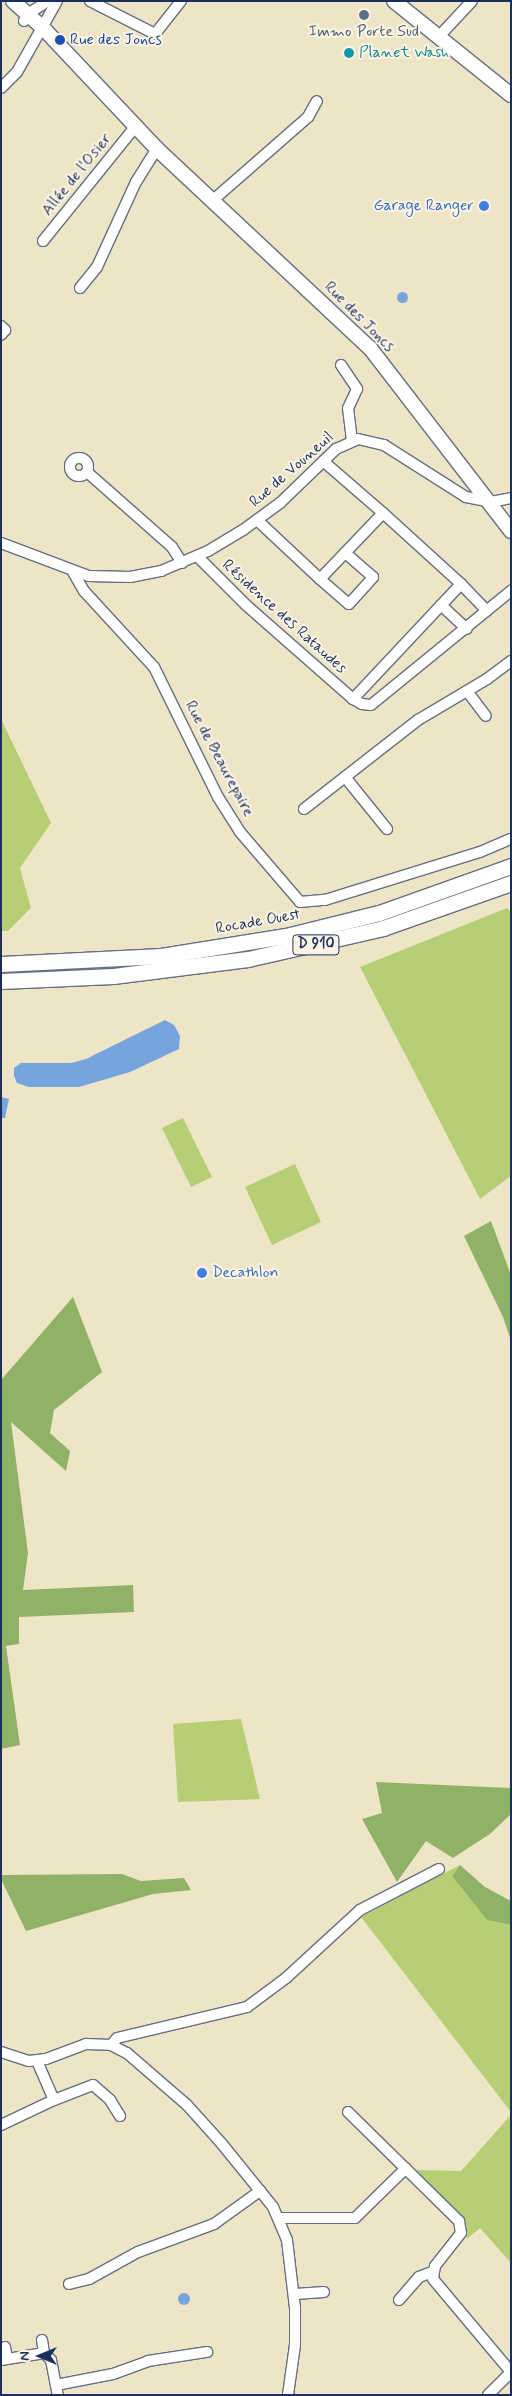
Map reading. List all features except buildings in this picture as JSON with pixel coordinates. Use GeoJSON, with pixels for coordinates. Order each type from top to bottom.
{"type":"FeatureCollection","features":[{"type":"Feature","properties":{"kind":"main road","name":"Rocade Ouest"},"geometry":{"type":"LineString","coordinates":[[1,964],[122,959],[245,943],[338,924],[420,900],[511,866]]}},
{"type":"Feature","properties":{"kind":"main road","name":"Rocade Ouest"},"geometry":{"type":"LineString","coordinates":[[1,981],[45,981],[186,969],[294,950],[400,923],[511,883]]}},
{"type":"Feature","properties":{"kind":"main road"},"geometry":{"type":"LineString","coordinates":[[1,957],[122,959]]}},
{"type":"Feature","properties":{"kind":"main road"},"geometry":{"type":"LineString","coordinates":[[1,985],[45,981]]}},
{"type":"Feature","properties":{"kind":"street","name":"Rue des Joncs"},"geometry":{"type":"LineString","coordinates":[[3,1],[41,32],[157,149],[370,348],[491,502],[511,531]]}},
{"type":"Feature","properties":{"kind":"street","name":"Rue des Joncs"},"geometry":{"type":"LineString","coordinates":[[13,1],[26,18]]}},
{"type":"Feature","properties":{"kind":"street"},"geometry":{"type":"LineString","coordinates":[[26,18],[48,1]]}},
{"type":"Feature","properties":{"kind":"street"},"geometry":{"type":"LineString","coordinates":[[1,88],[17,72],[41,32],[47,15],[57,1]]}},
{"type":"Feature","properties":{"kind":"street"},"geometry":{"type":"LineString","coordinates":[[90,1],[155,34],[181,1]]}},
{"type":"Feature","properties":{"kind":"street"},"geometry":{"type":"LineString","coordinates":[[394,1],[511,95]]}},
{"type":"Feature","properties":{"kind":"street"},"geometry":{"type":"LineString","coordinates":[[406,1],[511,84]]}},
{"type":"Feature","properties":{"kind":"street"},"geometry":{"type":"LineString","coordinates":[[444,31],[472,1]]}},
{"type":"Feature","properties":{"kind":"street"},"geometry":{"type":"LineString","coordinates":[[212,201],[308,116],[317,101]]}},
{"type":"Feature","properties":{"kind":"street","name":"Allée de l'Osier"},"geometry":{"type":"LineString","coordinates":[[43,241],[135,127]]}},
{"type":"Feature","properties":{"kind":"street"},"geometry":{"type":"LineString","coordinates":[[80,288],[97,267],[136,182],[157,149]]}},
{"type":"Feature","properties":{"kind":"street"},"geometry":{"type":"LineString","coordinates":[[1,326],[5,330],[1,335]]}},
{"type":"Feature","properties":{"kind":"street","name":"Rue de Vouneuil"},"geometry":{"type":"LineString","coordinates":[[341,365],[357,389],[348,408],[352,441]]}},
{"type":"Feature","properties":{"kind":"street","name":"Rue de Vouneuil"},"geometry":{"type":"LineString","coordinates":[[1,544],[72,572],[108,578],[130,577],[161,571],[197,556],[257,520],[336,449],[352,441],[366,439],[384,445],[466,497],[491,502],[511,498]]}},
{"type":"Feature","properties":{"kind":"street"},"geometry":{"type":"LineString","coordinates":[[323,461],[461,584],[486,611]]}},
{"type":"Feature","properties":{"kind":"street"},"geometry":{"type":"LineString","coordinates":[[87,472],[172,547],[182,563]]}},
{"type":"Feature","properties":{"kind":"street"},"geometry":{"type":"LineString","coordinates":[[320,579],[382,513]]}},
{"type":"Feature","properties":{"kind":"street"},"geometry":{"type":"LineString","coordinates":[[257,520],[349,604],[373,577],[345,553]]}},
{"type":"Feature","properties":{"kind":"street","name":"Résidence des Rataudes"},"geometry":{"type":"LineString","coordinates":[[197,556],[246,605],[354,699]]}},
{"type":"Feature","properties":{"kind":"street","name":"Rue de Beaurepaire"},"geometry":{"type":"LineString","coordinates":[[72,572],[84,591],[154,667],[231,818],[300,902],[325,900],[480,852],[511,839]]}},
{"type":"Feature","properties":{"kind":"street"},"geometry":{"type":"LineString","coordinates":[[461,584],[354,699],[370,705],[511,591]]}},
{"type":"Feature","properties":{"kind":"street"},"geometry":{"type":"LineString","coordinates":[[441,605],[467,628]]}},
{"type":"Feature","properties":{"kind":"street"},"geometry":{"type":"LineString","coordinates":[[304,809],[418,720],[467,691],[511,661]]}},
{"type":"Feature","properties":{"kind":"street"},"geometry":{"type":"LineString","coordinates":[[467,691],[486,716]]}},
{"type":"Feature","properties":{"kind":"street"},"geometry":{"type":"LineString","coordinates":[[345,777],[387,829]]}},
{"type":"Feature","properties":{"kind":"street"},"geometry":{"type":"LineString","coordinates":[[111,2045],[117,2038],[247,2007],[286,1978],[360,1910],[439,1869]]}},
{"type":"Feature","properties":{"kind":"street"},"geometry":{"type":"LineString","coordinates":[[1,2052],[21,2061],[37,2061],[86,2044],[111,2045],[131,2057],[187,2105],[260,2191],[280,2218],[287,2240],[294,2294],[295,2345],[288,2395]]}},
{"type":"Feature","properties":{"kind":"street"},"geometry":{"type":"LineString","coordinates":[[37,2061],[54,2100]]}},
{"type":"Feature","properties":{"kind":"street"},"geometry":{"type":"LineString","coordinates":[[1,2125],[54,2100],[93,2085],[110,2100],[120,2116]]}},
{"type":"Feature","properties":{"kind":"street"},"geometry":{"type":"LineString","coordinates":[[348,2112],[459,2221],[461,2233],[432,2272],[420,2278],[399,2300]]}},
{"type":"Feature","properties":{"kind":"street"},"geometry":{"type":"LineString","coordinates":[[280,2218],[355,2218],[406,2168]]}},
{"type":"Feature","properties":{"kind":"street"},"geometry":{"type":"LineString","coordinates":[[69,2284],[98,2276],[138,2252],[214,2224],[260,2191]]}},
{"type":"Feature","properties":{"kind":"street"},"geometry":{"type":"LineString","coordinates":[[432,2272],[436,2284],[462,2310],[511,2372],[488,2395]]}},
{"type":"Feature","properties":{"kind":"street"},"geometry":{"type":"LineString","coordinates":[[294,2294],[324,2292]]}},
{"type":"Feature","properties":{"kind":"street"},"geometry":{"type":"LineString","coordinates":[[42,2340],[44,2354],[51,2360],[57,2390],[113,2374],[148,2361],[207,2352]]}},
{"type":"Feature","properties":{"kind":"street"},"geometry":{"type":"LineString","coordinates":[[5,2347],[4,2359],[44,2354]]}},
{"type":"Feature","properties":{"kind":"green space"},"geometry":{"type":"Polygon","coordinates":[[[1,719],[51,823],[20,868],[31,908],[8,931],[1,931],[1,719]]]}},
{"type":"Feature","properties":{"kind":"green space"},"geometry":{"type":"Polygon","coordinates":[[[507,908],[511,912],[511,1176],[480,1199],[360,967],[507,908]]]}},
{"type":"Feature","properties":{"kind":"green space"},"geometry":{"type":"Polygon","coordinates":[[[183,1118],[212,1177],[191,1187],[162,1128],[183,1118]]]}},
{"type":"Feature","properties":{"kind":"green space"},"geometry":{"type":"Polygon","coordinates":[[[295,1164],[321,1222],[272,1245],[245,1187],[295,1164]]]}},
{"type":"Feature","properties":{"kind":"green space"},"geometry":{"type":"Polygon","coordinates":[[[491,1221],[511,1275],[511,1341],[503,1317],[464,1236],[491,1221]]]}},
{"type":"Feature","properties":{"kind":"green space"},"geometry":{"type":"Polygon","coordinates":[[[73,1297],[102,1372],[54,1410],[50,1433],[70,1451],[66,1471],[11,1422],[28,1553],[23,1590],[133,1585],[134,1612],[19,1617],[19,1644],[6,1646],[20,1745],[1,1749],[1,1380],[73,1297]]]}},
{"type":"Feature","properties":{"kind":"green space"},"geometry":{"type":"Polygon","coordinates":[[[241,1719],[260,1799],[178,1802],[173,1724],[241,1719]]]}},
{"type":"Feature","properties":{"kind":"green space"},"geometry":{"type":"Polygon","coordinates":[[[376,1782],[511,1788],[511,1814],[490,1834],[453,1858],[426,1841],[397,1882],[362,1819],[382,1813],[376,1782]]]}},
{"type":"Feature","properties":{"kind":"green space"},"geometry":{"type":"Polygon","coordinates":[[[460,1865],[452,1876],[487,1920],[511,1925],[511,2112],[361,1917],[460,1865]]]}},
{"type":"Feature","properties":{"kind":"green space"},"geometry":{"type":"Polygon","coordinates":[[[460,1865],[485,1887],[511,1901],[511,1925],[487,1920],[452,1876],[460,1865]]]}},
{"type":"Feature","properties":{"kind":"green space"},"geometry":{"type":"Polygon","coordinates":[[[122,1874],[141,1881],[184,1878],[191,1890],[153,1894],[26,1931],[1,1879],[1,1875],[122,1874]]]}},
{"type":"Feature","properties":{"kind":"green space"},"geometry":{"type":"Polygon","coordinates":[[[511,2115],[511,2263],[480,2228],[467,2239],[462,2216],[416,2170],[461,2171],[511,2115]]]}},
{"type":"Feature","properties":{"kind":"water"},"geometry":{"type":"Polygon","coordinates":[[[400,292],[404,292],[407,297],[406,301],[400,302],[397,299],[397,295],[400,292]]]}},
{"type":"Feature","properties":{"kind":"water"},"geometry":{"type":"Polygon","coordinates":[[[165,1020],[174,1025],[180,1036],[179,1049],[130,1072],[79,1087],[29,1087],[17,1083],[14,1076],[14,1068],[21,1063],[71,1063],[86,1059],[165,1020]]]}},
{"type":"Feature","properties":{"kind":"water"},"geometry":{"type":"Polygon","coordinates":[[[1,1097],[9,1099],[5,1118],[1,1118],[1,1097]]]}},
{"type":"Feature","properties":{"kind":"water"},"geometry":{"type":"Polygon","coordinates":[[[184,2293],[190,2299],[184,2305],[178,2299],[184,2293]]]}},
{"type":"Feature","properties":{"kind":"place","name":"Immo Porte Sud"},"geometry":{"type":"Point","coordinates":[364,15]}},
{"type":"Feature","properties":{"kind":"place","name":"Rue des Joncs"},"geometry":{"type":"Point","coordinates":[60,40]}},
{"type":"Feature","properties":{"kind":"place","name":"Planet Wash"},"geometry":{"type":"Point","coordinates":[349,53]}},
{"type":"Feature","properties":{"kind":"place","name":"Garage Ranger"},"geometry":{"type":"Point","coordinates":[484,206]}},
{"type":"Feature","properties":{"kind":"place","name":"Decathlon"},"geometry":{"type":"Point","coordinates":[202,1273]}}]}
